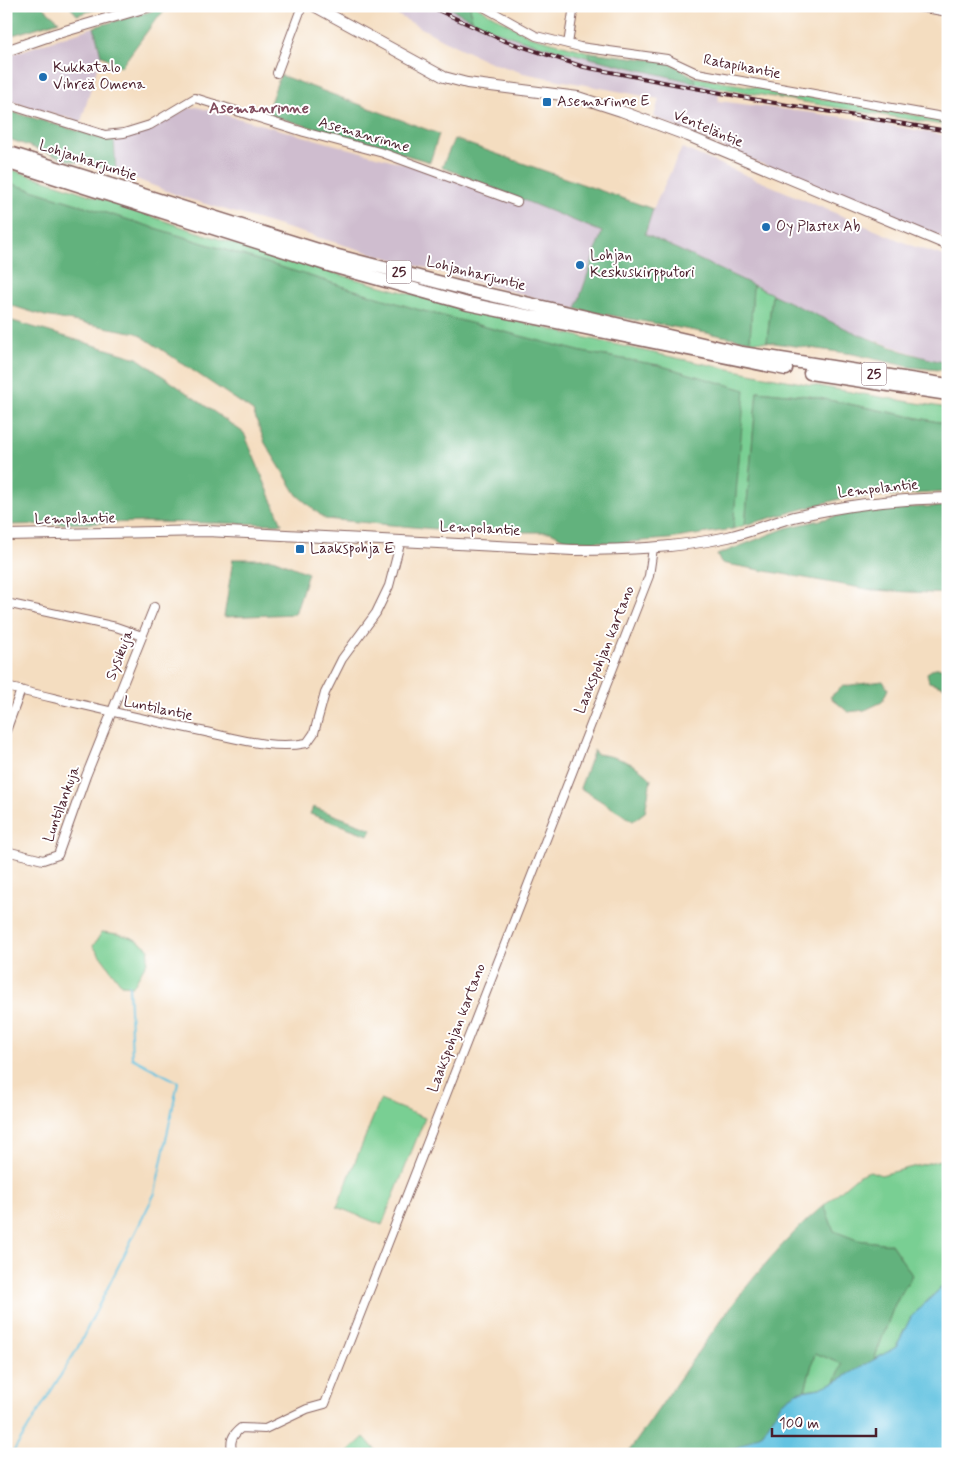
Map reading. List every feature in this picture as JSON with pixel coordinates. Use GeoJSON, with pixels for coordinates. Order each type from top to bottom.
{"type":"FeatureCollection","features":[{"type":"Feature","properties":{"kind":"highway","name":"Lohjanharjuntie"},"geometry":{"type":"LineString","coordinates":[[6,152],[334,255],[469,290],[742,353],[948,385]]}},
{"type":"Feature","properties":{"kind":"highway","name":"Lohjanharjuntie"},"geometry":{"type":"LineString","coordinates":[[6,162],[332,266],[468,304],[740,362],[884,386],[948,394]]}},
{"type":"Feature","properties":{"kind":"highway"},"geometry":{"type":"LineString","coordinates":[[884,386],[907,395],[948,402]]}},
{"type":"Feature","properties":{"kind":"street"},"geometry":{"type":"LineString","coordinates":[[6,51],[55,34],[150,6]]}},
{"type":"Feature","properties":{"kind":"street"},"geometry":{"type":"LineString","coordinates":[[277,73],[302,6]]}},
{"type":"Feature","properties":{"kind":"street","name":"Venteläntie"},"geometry":{"type":"LineString","coordinates":[[314,6],[444,77],[467,82],[578,97],[621,110],[688,136],[948,245]]}},
{"type":"Feature","properties":{"kind":"street","name":"Ratapihantie"},"geometry":{"type":"LineString","coordinates":[[482,6],[536,36],[568,44],[606,52],[667,59],[697,73],[948,118]]}},
{"type":"Feature","properties":{"kind":"street"},"geometry":{"type":"LineString","coordinates":[[568,44],[574,6]]}},
{"type":"Feature","properties":{"kind":"street"},"geometry":{"type":"LineString","coordinates":[[913,6],[946,10]]}},
{"type":"Feature","properties":{"kind":"street","name":"Asemanrinne"},"geometry":{"type":"LineString","coordinates":[[6,104],[104,135],[124,134],[150,125],[195,98],[304,132],[383,153],[516,202]]}},
{"type":"Feature","properties":{"kind":"street","name":"Lempolantie"},"geometry":{"type":"LineString","coordinates":[[6,535],[207,531],[573,550],[653,548],[729,536],[792,518],[863,503],[948,498]]}},
{"type":"Feature","properties":{"kind":"street","name":"Luntilantie"},"geometry":{"type":"LineString","coordinates":[[6,687],[112,713],[253,742],[297,744],[307,742],[314,733],[326,694],[342,659],[376,613],[389,586],[401,540]]}},
{"type":"Feature","properties":{"kind":"street","name":"Laakspohjan kartano"},"geometry":{"type":"LineString","coordinates":[[233,1454],[230,1444],[234,1434],[241,1428],[265,1429],[307,1409],[325,1404],[649,576],[653,548]]}},
{"type":"Feature","properties":{"kind":"street"},"geometry":{"type":"LineString","coordinates":[[6,603],[116,627],[142,636]]}},
{"type":"Feature","properties":{"kind":"street","name":"Sysikuja"},"geometry":{"type":"LineString","coordinates":[[112,713],[154,607]]}},
{"type":"Feature","properties":{"kind":"street"},"geometry":{"type":"LineString","coordinates":[[6,731],[21,690]]}},
{"type":"Feature","properties":{"kind":"street","name":"Luntilankuja"},"geometry":{"type":"LineString","coordinates":[[6,851],[43,860],[58,854],[112,713]]}},
{"type":"Feature","properties":{"kind":"shaded area"},"geometry":{"type":"Polygon","coordinates":[[[381,6],[446,6],[481,25],[536,44],[720,88],[718,101],[844,117],[948,136],[948,240],[730,151],[654,117],[659,99],[523,73],[490,62],[447,42],[381,6]]]}},
{"type":"Feature","properties":{"kind":"shaded area"},"geometry":{"type":"Polygon","coordinates":[[[94,27],[101,55],[81,122],[6,100],[6,56],[94,27]]]}},
{"type":"Feature","properties":{"kind":"shaded area"},"geometry":{"type":"Polygon","coordinates":[[[197,107],[504,191],[602,232],[576,309],[381,256],[182,197],[116,171],[114,138],[128,137],[149,129],[189,108],[197,107]]]}},
{"type":"Feature","properties":{"kind":"shaded area"},"geometry":{"type":"Polygon","coordinates":[[[682,148],[915,247],[948,257],[948,363],[932,360],[850,331],[645,234],[653,209],[682,148]]]}},
{"type":"Feature","properties":{"kind":"green space"},"geometry":{"type":"Polygon","coordinates":[[[6,6],[42,6],[59,21],[6,37],[6,6]]]}},
{"type":"Feature","properties":{"kind":"green space"},"geometry":{"type":"Polygon","coordinates":[[[69,6],[106,6],[77,15],[69,6]]]}},
{"type":"Feature","properties":{"kind":"green space"},"geometry":{"type":"Polygon","coordinates":[[[170,6],[157,18],[121,67],[101,55],[94,27],[170,6]]]}},
{"type":"Feature","properties":{"kind":"green space"},"geometry":{"type":"Polygon","coordinates":[[[446,6],[470,6],[472,20],[446,6]]]}},
{"type":"Feature","properties":{"kind":"green space"},"geometry":{"type":"Polygon","coordinates":[[[470,6],[476,6],[529,36],[589,52],[590,58],[530,42],[486,27],[472,20],[470,6]]]}},
{"type":"Feature","properties":{"kind":"green space"},"geometry":{"type":"Polygon","coordinates":[[[589,52],[672,64],[694,77],[696,83],[590,58],[589,52]]]}},
{"type":"Feature","properties":{"kind":"green space"},"geometry":{"type":"Polygon","coordinates":[[[280,75],[439,134],[430,162],[266,114],[280,75]]]}},
{"type":"Feature","properties":{"kind":"green space"},"geometry":{"type":"Polygon","coordinates":[[[694,77],[948,121],[948,126],[720,88],[696,83],[694,77]]]}},
{"type":"Feature","properties":{"kind":"green space"},"geometry":{"type":"Polygon","coordinates":[[[6,110],[105,139],[114,138],[116,171],[68,160],[6,138],[6,110]]]}},
{"type":"Feature","properties":{"kind":"green space"},"geometry":{"type":"Polygon","coordinates":[[[454,139],[653,209],[645,234],[753,285],[750,341],[576,309],[602,232],[442,167],[454,139]]]}},
{"type":"Feature","properties":{"kind":"green space"},"geometry":{"type":"Polygon","coordinates":[[[6,168],[238,245],[413,295],[502,318],[679,359],[769,377],[948,408],[948,424],[809,396],[757,391],[745,525],[733,529],[744,390],[658,365],[582,352],[416,309],[6,182],[6,168]]]}},
{"type":"Feature","properties":{"kind":"green space"},"geometry":{"type":"Polygon","coordinates":[[[6,182],[416,309],[582,352],[658,365],[745,390],[733,529],[669,539],[615,543],[564,539],[551,532],[469,532],[325,519],[297,495],[265,443],[253,411],[137,333],[45,316],[6,304],[6,182]]]}},
{"type":"Feature","properties":{"kind":"green space"},"geometry":{"type":"Polygon","coordinates":[[[753,285],[772,294],[767,342],[750,341],[753,285]]]}},
{"type":"Feature","properties":{"kind":"green space"},"geometry":{"type":"Polygon","coordinates":[[[772,294],[880,343],[925,358],[948,363],[948,371],[910,367],[853,354],[767,342],[772,294]]]}},
{"type":"Feature","properties":{"kind":"green space"},"geometry":{"type":"Polygon","coordinates":[[[6,319],[137,358],[244,433],[282,524],[145,522],[6,525],[6,319]]]}},
{"type":"Feature","properties":{"kind":"green space"},"geometry":{"type":"Polygon","coordinates":[[[757,391],[809,396],[948,424],[948,492],[843,498],[745,525],[757,391]]]}},
{"type":"Feature","properties":{"kind":"green space"},"geometry":{"type":"Polygon","coordinates":[[[948,506],[948,594],[872,590],[721,563],[717,555],[786,528],[868,509],[948,506]]]}},
{"type":"Feature","properties":{"kind":"green space"},"geometry":{"type":"Polygon","coordinates":[[[233,559],[273,559],[308,573],[295,614],[224,617],[233,559]]]}},
{"type":"Feature","properties":{"kind":"green space"},"geometry":{"type":"Polygon","coordinates":[[[935,668],[948,668],[948,688],[929,682],[927,673],[935,668]]]}},
{"type":"Feature","properties":{"kind":"green space"},"geometry":{"type":"Polygon","coordinates":[[[883,681],[888,689],[882,702],[865,710],[848,712],[830,697],[843,686],[883,681]]]}},
{"type":"Feature","properties":{"kind":"green space"},"geometry":{"type":"Polygon","coordinates":[[[594,750],[596,754],[619,759],[633,765],[651,779],[645,812],[633,821],[580,788],[594,750]]]}},
{"type":"Feature","properties":{"kind":"green space"},"geometry":{"type":"Polygon","coordinates":[[[313,807],[372,829],[368,835],[310,814],[313,807]]]}},
{"type":"Feature","properties":{"kind":"green space"},"geometry":{"type":"Polygon","coordinates":[[[102,932],[127,936],[149,949],[147,962],[133,986],[122,985],[93,946],[102,932]]]}},
{"type":"Feature","properties":{"kind":"green space"},"geometry":{"type":"Polygon","coordinates":[[[380,1100],[425,1118],[382,1225],[337,1207],[380,1100]]]}},
{"type":"Feature","properties":{"kind":"green space"},"geometry":{"type":"Polygon","coordinates":[[[948,1158],[948,1281],[911,1317],[896,1347],[874,1360],[894,1306],[912,1275],[891,1244],[856,1240],[834,1231],[824,1205],[859,1175],[870,1171],[881,1175],[948,1158]]]}},
{"type":"Feature","properties":{"kind":"green space"},"geometry":{"type":"Polygon","coordinates":[[[824,1205],[834,1231],[857,1240],[891,1244],[912,1275],[894,1306],[874,1360],[835,1382],[842,1364],[815,1353],[805,1390],[797,1392],[782,1402],[763,1433],[725,1454],[627,1454],[743,1291],[796,1231],[824,1205]]]}},
{"type":"Feature","properties":{"kind":"green space"},"geometry":{"type":"Polygon","coordinates":[[[815,1353],[843,1364],[835,1382],[820,1388],[805,1390],[815,1353]]]}},
{"type":"Feature","properties":{"kind":"green space"},"geometry":{"type":"Polygon","coordinates":[[[364,1437],[379,1454],[346,1454],[364,1437]]]}},
{"type":"Feature","properties":{"kind":"water"},"geometry":{"type":"Polygon","coordinates":[[[948,1281],[948,1454],[725,1454],[763,1433],[782,1402],[797,1392],[820,1388],[835,1382],[896,1347],[911,1317],[948,1281]]]}},
{"type":"Feature","properties":{"kind":"waterway"},"geometry":{"type":"LineString","coordinates":[[12,1454],[77,1349],[155,1193],[178,1082],[132,1058],[129,985]]}},
{"type":"Feature","properties":{"kind":"railway"},"geometry":{"type":"LineString","coordinates":[[429,6],[502,40],[584,67],[763,101],[948,131]]}},
{"type":"Feature","properties":{"kind":"place","name":"Kukkatalo Vihreä Omena"},"geometry":{"type":"Point","coordinates":[43,77]}},
{"type":"Feature","properties":{"kind":"place","name":"Asemarinne E"},"geometry":{"type":"Point","coordinates":[547,102]}},
{"type":"Feature","properties":{"kind":"place","name":"Oy Plastex Ab"},"geometry":{"type":"Point","coordinates":[766,227]}},
{"type":"Feature","properties":{"kind":"place","name":"Lohjan Keskuskirpputori"},"geometry":{"type":"Point","coordinates":[580,265]}},
{"type":"Feature","properties":{"kind":"place","name":"Laakspohja E"},"geometry":{"type":"Point","coordinates":[300,549]}},
{"type":"Feature","properties":{"kind":"district","name":"Asemanrinne"},"geometry":{"type":"Point","coordinates":[259,108]}}]}
